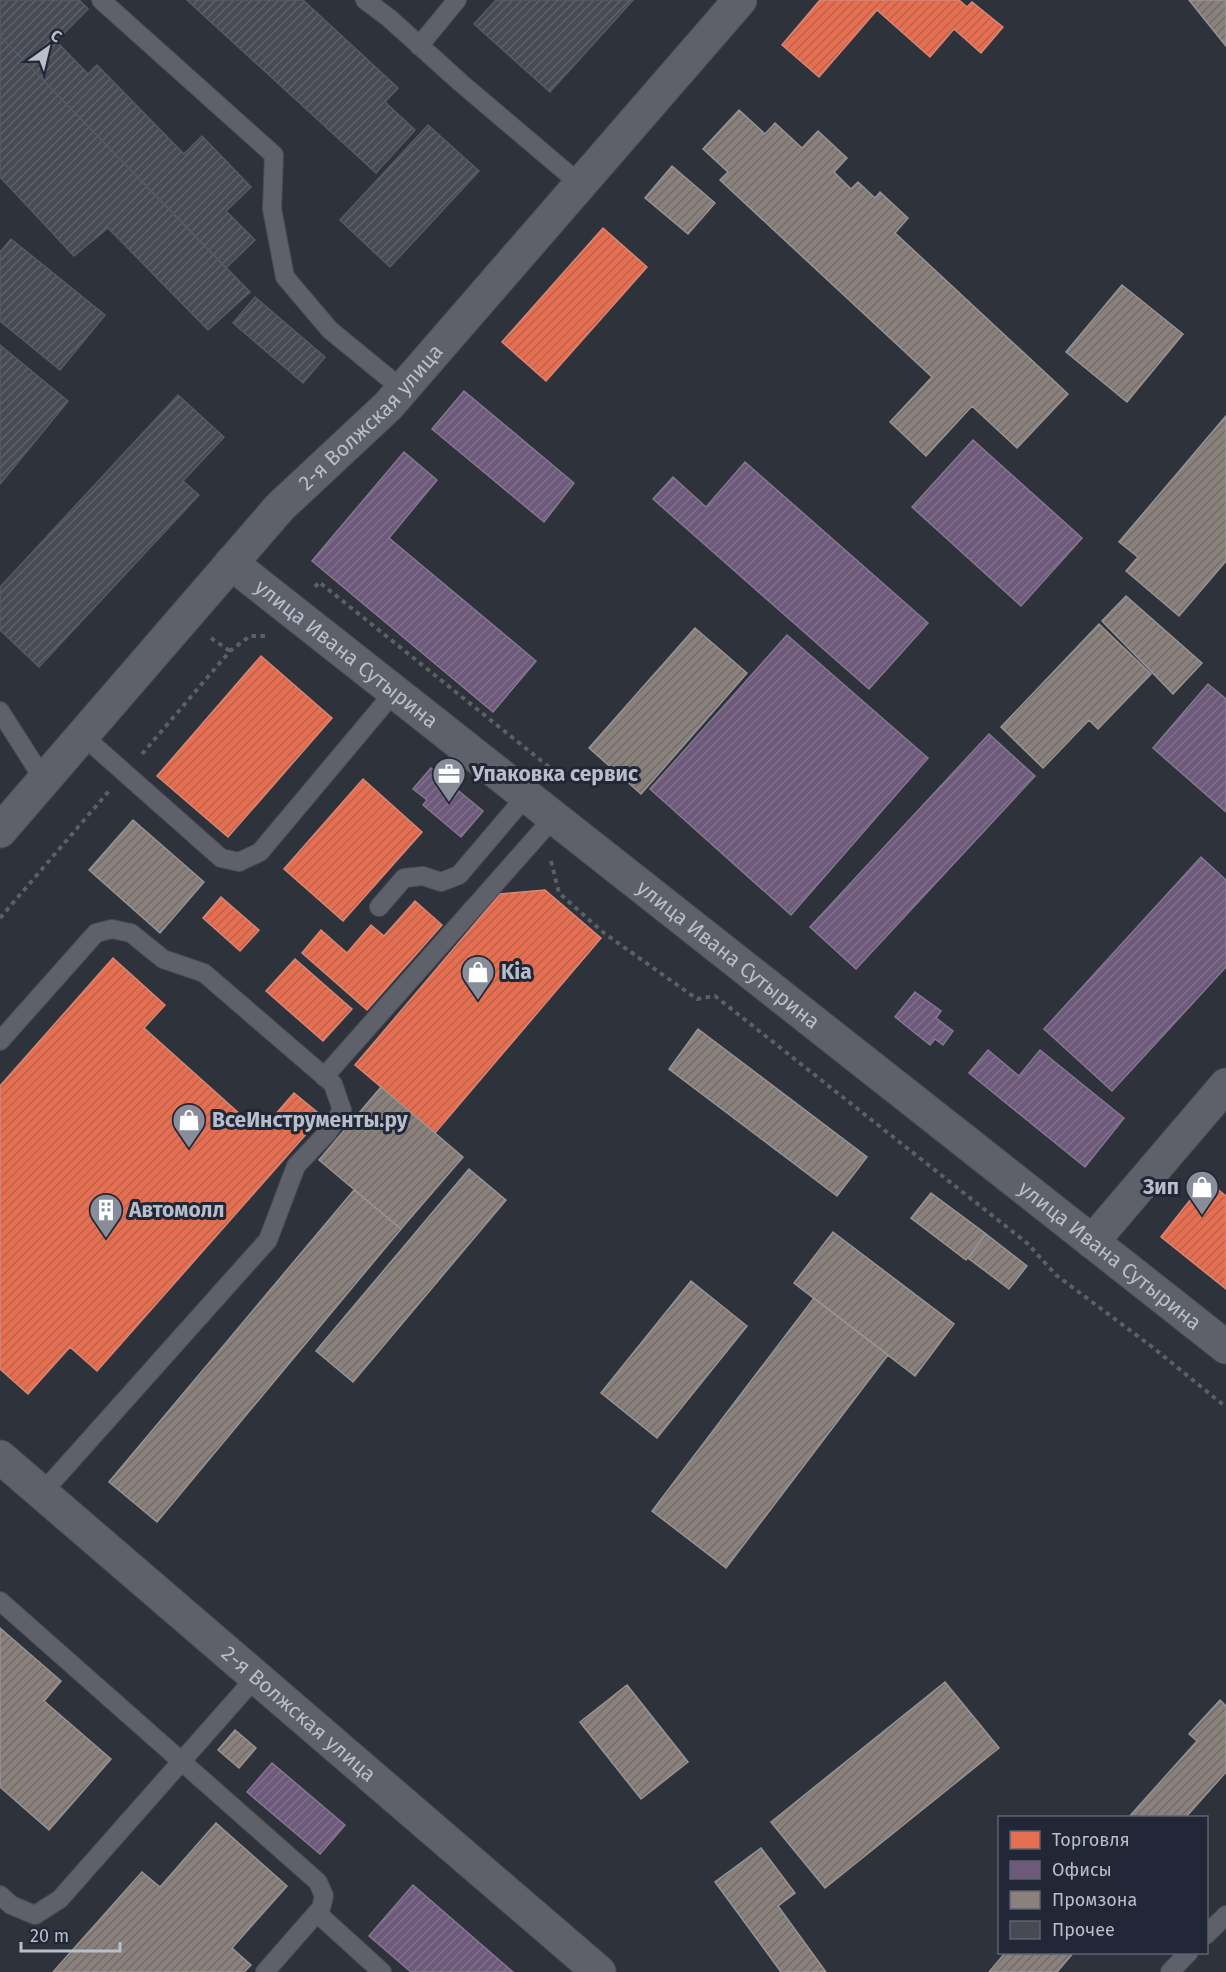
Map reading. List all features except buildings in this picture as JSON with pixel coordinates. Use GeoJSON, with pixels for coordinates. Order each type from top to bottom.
{"type":"FeatureCollection","features":[{"type":"Feature","properties":{"kind":"street","name":"2-я Волжская улица"},"geometry":{"type":"LineString","coordinates":[[0,831],[280,507],[388,406],[740,0]]}},
{"type":"Feature","properties":{"kind":"street","name":"улица Ивана Сутырина"},"geometry":{"type":"LineString","coordinates":[[231,563],[555,816],[1226,1347]]}},
{"type":"Feature","properties":{"kind":"street"},"geometry":{"type":"LineString","coordinates":[[1092,1242],[1226,1085]]}},
{"type":"Feature","properties":{"kind":"street","name":"2-я Волжская улица"},"geometry":{"type":"LineString","coordinates":[[0,1457],[598,1972]]}},
{"type":"Feature","properties":{"kind":"lane"},"geometry":{"type":"LineString","coordinates":[[101,0],[274,155],[272,209],[285,277],[330,330],[402,389]]}},
{"type":"Feature","properties":{"kind":"lane"},"geometry":{"type":"LineString","coordinates":[[365,0],[580,184]]}},
{"type":"Feature","properties":{"kind":"lane"},"geometry":{"type":"LineString","coordinates":[[419,46],[457,0]]}},
{"type":"Feature","properties":{"kind":"lane"},"geometry":{"type":"LineString","coordinates":[[82,735],[221,858],[239,861],[260,852],[395,691]]}},
{"type":"Feature","properties":{"kind":"lane"},"geometry":{"type":"LineString","coordinates":[[0,711],[44,780]]}},
{"type":"Feature","properties":{"kind":"lane"},"geometry":{"type":"LineString","coordinates":[[380,907],[404,878],[423,876],[441,882],[459,875],[527,795]]}},
{"type":"Feature","properties":{"kind":"lane"},"geometry":{"type":"LineString","coordinates":[[324,1077],[555,816]]}},
{"type":"Feature","properties":{"kind":"lane"},"geometry":{"type":"LineString","coordinates":[[0,1041],[96,933],[112,930],[131,933],[163,960],[204,973],[333,1084],[342,1110],[328,1132],[296,1166],[268,1240],[42,1493]]}},
{"type":"Feature","properties":{"kind":"lane"},"geometry":{"type":"LineString","coordinates":[[0,1601],[318,1882],[324,1896],[321,1908],[265,1972]]}},
{"type":"Feature","properties":{"kind":"lane"},"geometry":{"type":"LineString","coordinates":[[0,1895],[11,1905],[35,1915],[60,1899],[256,1677]]}},
{"type":"Feature","properties":{"kind":"lane"},"geometry":{"type":"LineString","coordinates":[[317,1912],[382,1972]]}},
{"type":"Feature","properties":{"kind":"lane"},"geometry":{"type":"LineString","coordinates":[[1208,1933],[1226,1914]]}},
{"type":"Feature","properties":{"kind":"lane"},"geometry":{"type":"LineString","coordinates":[[1170,1972],[1188,1954]]}},
{"type":"Feature","properties":{"kind":"path"},"geometry":{"type":"LineString","coordinates":[[208,635],[231,651]]}},
{"type":"Feature","properties":{"kind":"path"},"geometry":{"type":"LineString","coordinates":[[0,918],[231,651],[250,636],[273,636]]}},
{"type":"Feature","properties":{"kind":"path"},"geometry":{"type":"LineString","coordinates":[[532,841],[550,854],[559,893],[604,933],[697,999],[715,996],[1027,1243],[1056,1275],[1226,1407]]}},
{"type":"Feature","properties":{"kind":"place","name":"Упаковка сервис"},"geometry":{"type":"Point","coordinates":[449,803]}},
{"type":"Feature","properties":{"kind":"place","name":"Kia"},"geometry":{"type":"Point","coordinates":[478,1001]}},
{"type":"Feature","properties":{"kind":"place","name":"ВсеИнструменты.ру"},"geometry":{"type":"Point","coordinates":[189,1149]}},
{"type":"Feature","properties":{"kind":"place","name":"Зип"},"geometry":{"type":"Point","coordinates":[1202,1216]}},
{"type":"Feature","properties":{"kind":"place","name":"Автомолл"},"geometry":{"type":"Point","coordinates":[106,1239]}}]}
